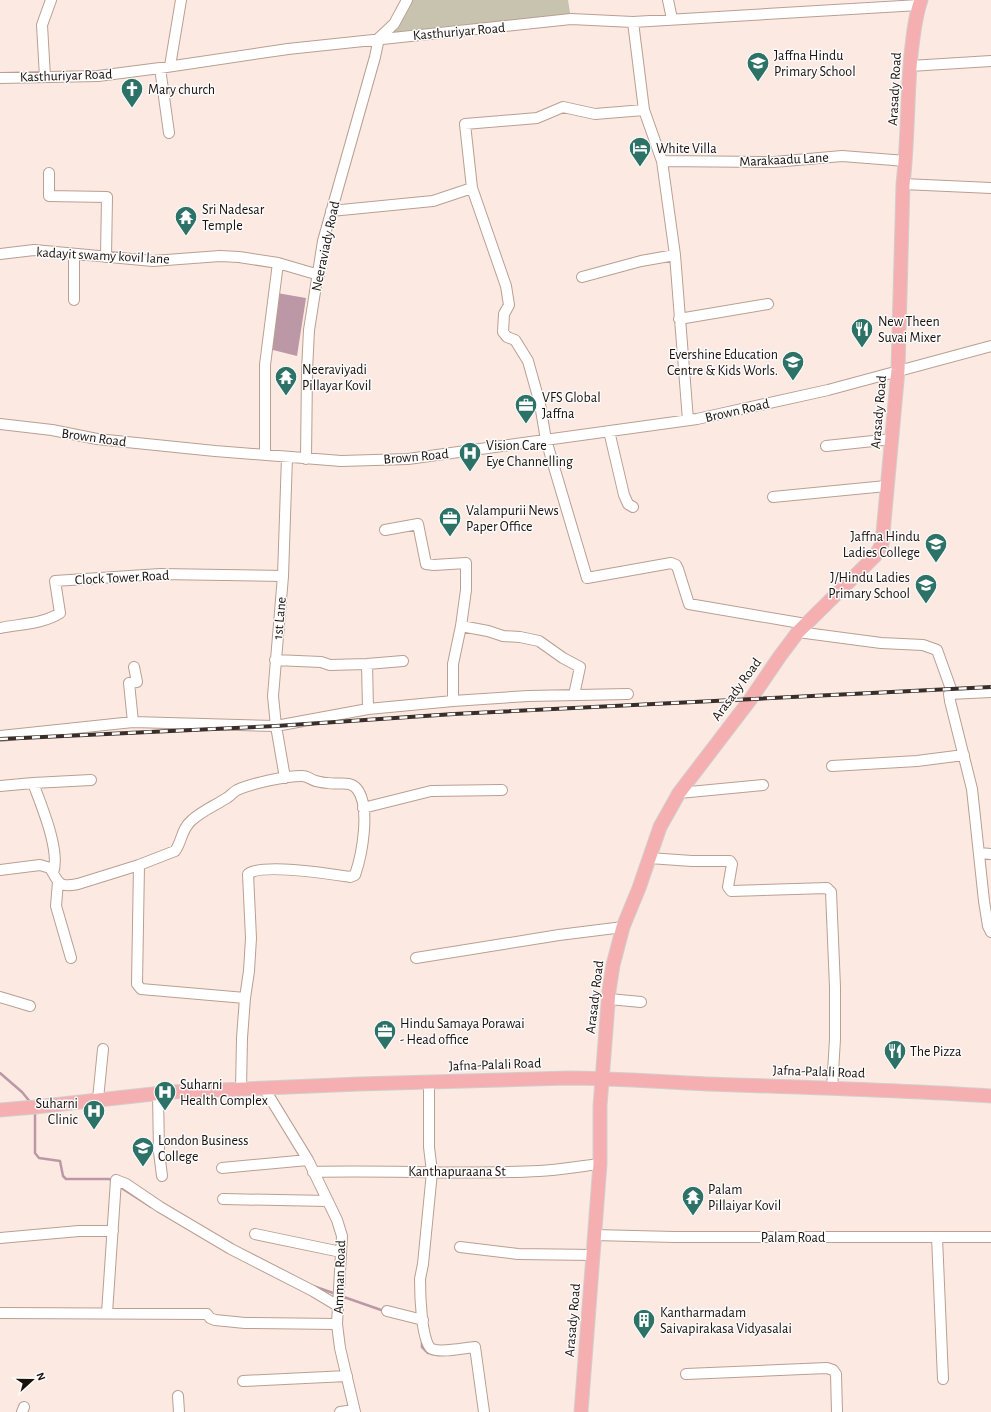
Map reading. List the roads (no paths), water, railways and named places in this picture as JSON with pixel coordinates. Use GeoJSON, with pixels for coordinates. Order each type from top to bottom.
{"type":"FeatureCollection","features":[{"type":"Feature","properties":{"kind":"main road","name":"Arasady Road"},"geometry":{"type":"LineString","coordinates":[[581,1412],[600,1164],[600,1106],[602,1078],[613,965],[623,927],[660,827],[679,793],[750,700],[780,656],[802,628],[875,556],[882,544],[886,486],[898,370],[903,184],[906,161],[910,66],[914,30],[920,3]]}},
{"type":"Feature","properties":{"kind":"main road","name":"Jafna-Palali Road"},"geometry":{"type":"LineString","coordinates":[[0,1110],[158,1093],[359,1084],[602,1078],[832,1089],[878,1089],[991,1096]]}},
{"type":"Feature","properties":{"kind":"street"},"geometry":{"type":"LineString","coordinates":[[44,76],[42,24],[51,0]]}},
{"type":"Feature","properties":{"kind":"street"},"geometry":{"type":"LineString","coordinates":[[168,133],[165,67],[172,46],[181,0]]}},
{"type":"Feature","properties":{"kind":"street"},"geometry":{"type":"LineString","coordinates":[[380,38],[394,24],[407,0]]}},
{"type":"Feature","properties":{"kind":"street"},"geometry":{"type":"LineString","coordinates":[[668,0],[672,19]]}},
{"type":"Feature","properties":{"kind":"street","name":"Kasthuriyar Road"},"geometry":{"type":"LineString","coordinates":[[0,78],[98,76],[288,48],[571,19],[633,22],[920,3]]}},
{"type":"Feature","properties":{"kind":"street"},"geometry":{"type":"LineString","coordinates":[[633,22],[644,110],[662,161],[675,255],[688,420]]}},
{"type":"Feature","properties":{"kind":"street","name":"Neeraviady Road"},"geometry":{"type":"LineString","coordinates":[[306,458],[309,337],[323,241],[376,57],[380,38]]}},
{"type":"Feature","properties":{"kind":"street"},"geometry":{"type":"LineString","coordinates":[[910,66],[991,61]]}},
{"type":"Feature","properties":{"kind":"street"},"geometry":{"type":"LineString","coordinates":[[644,110],[595,114],[564,107],[537,118],[465,124],[472,188],[506,286],[509,305],[504,314],[503,332],[507,337],[515,340],[528,361],[540,404],[546,440],[587,578],[670,563],[678,569],[689,604],[881,643],[922,645],[937,650],[951,690],[949,694],[950,701],[972,789],[984,901],[990,928]]}},
{"type":"Feature","properties":{"kind":"street","name":"Marakaadu Lane"},"geometry":{"type":"LineString","coordinates":[[662,161],[774,162],[842,156],[906,161]]}},
{"type":"Feature","properties":{"kind":"street"},"geometry":{"type":"LineString","coordinates":[[49,173],[49,196],[106,197],[106,257]]}},
{"type":"Feature","properties":{"kind":"street"},"geometry":{"type":"LineString","coordinates":[[903,184],[991,188]]}},
{"type":"Feature","properties":{"kind":"street"},"geometry":{"type":"LineString","coordinates":[[331,211],[433,201],[472,188]]}},
{"type":"Feature","properties":{"kind":"street","name":"kadayit swamy kovil lane"},"geometry":{"type":"LineString","coordinates":[[0,254],[34,250],[153,261],[220,256],[239,257],[278,264],[319,275]]}},
{"type":"Feature","properties":{"kind":"street"},"geometry":{"type":"LineString","coordinates":[[74,254],[74,300]]}},
{"type":"Feature","properties":{"kind":"street"},"geometry":{"type":"LineString","coordinates":[[582,277],[641,261],[675,255]]}},
{"type":"Feature","properties":{"kind":"street"},"geometry":{"type":"LineString","coordinates":[[265,454],[265,365],[278,264]]}},
{"type":"Feature","properties":{"kind":"street"},"geometry":{"type":"LineString","coordinates":[[680,319],[768,304]]}},
{"type":"Feature","properties":{"kind":"street","name":"Brown Road"},"geometry":{"type":"LineString","coordinates":[[0,424],[52,430],[96,439],[207,451],[265,454],[341,461],[408,459],[688,420],[828,390],[991,346]]}},
{"type":"Feature","properties":{"kind":"street"},"geometry":{"type":"LineString","coordinates":[[608,431],[624,495],[628,504],[633,507]]}},
{"type":"Feature","properties":{"kind":"street"},"geometry":{"type":"LineString","coordinates":[[826,446],[892,439]]}},
{"type":"Feature","properties":{"kind":"street","name":"1st Lane"},"geometry":{"type":"LineString","coordinates":[[285,778],[276,726],[273,696],[283,576],[287,457]]}},
{"type":"Feature","properties":{"kind":"street"},"geometry":{"type":"LineString","coordinates":[[773,498],[886,486]]}},
{"type":"Feature","properties":{"kind":"street"},"geometry":{"type":"LineString","coordinates":[[385,530],[418,524],[426,564],[434,565],[466,562],[466,590],[461,626],[452,664],[453,701]]}},
{"type":"Feature","properties":{"kind":"street","name":"Clock Tower Road"},"geometry":{"type":"LineString","coordinates":[[0,628],[42,621],[52,618],[60,613],[55,582],[160,574],[283,576]]}},
{"type":"Feature","properties":{"kind":"street"},"geometry":{"type":"LineString","coordinates":[[461,626],[488,631],[503,636],[520,637],[539,641],[563,658],[580,666],[574,695]]}},
{"type":"Feature","properties":{"kind":"street"},"geometry":{"type":"LineString","coordinates":[[275,660],[321,662],[330,665],[403,661]]}},
{"type":"Feature","properties":{"kind":"street"},"geometry":{"type":"LineString","coordinates":[[367,664],[368,709]]}},
{"type":"Feature","properties":{"kind":"street"},"geometry":{"type":"LineString","coordinates":[[133,722],[128,683],[137,682],[134,667]]}},
{"type":"Feature","properties":{"kind":"street"},"geometry":{"type":"LineString","coordinates":[[949,694],[991,692]]}},
{"type":"Feature","properties":{"kind":"street"},"geometry":{"type":"LineString","coordinates":[[0,736],[133,722],[276,726],[368,709],[453,701],[628,694]]}},
{"type":"Feature","properties":{"kind":"street"},"geometry":{"type":"LineString","coordinates":[[832,766],[917,761],[964,755]]}},
{"type":"Feature","properties":{"kind":"street"},"geometry":{"type":"LineString","coordinates":[[0,870],[40,865],[50,868],[56,878],[63,885],[68,886],[78,884],[175,851],[183,831],[192,820],[209,808],[227,799],[236,791],[248,786],[285,778],[304,776],[322,782],[351,784],[357,789],[363,808],[364,827],[360,860],[355,875],[282,869],[256,870],[248,874],[251,938],[242,1038],[241,1089]]}},
{"type":"Feature","properties":{"kind":"street"},"geometry":{"type":"LineString","coordinates":[[0,786],[91,780]]}},
{"type":"Feature","properties":{"kind":"street"},"geometry":{"type":"LineString","coordinates":[[33,783],[53,844],[56,867],[56,906],[71,958]]}},
{"type":"Feature","properties":{"kind":"street"},"geometry":{"type":"LineString","coordinates":[[679,793],[763,785]]}},
{"type":"Feature","properties":{"kind":"street"},"geometry":{"type":"LineString","coordinates":[[363,808],[431,791],[502,790]]}},
{"type":"Feature","properties":{"kind":"street"},"geometry":{"type":"LineString","coordinates":[[979,854],[991,854]]}},
{"type":"Feature","properties":{"kind":"street"},"geometry":{"type":"LineString","coordinates":[[649,858],[692,861],[730,861],[732,864],[728,887],[731,891],[829,889],[831,892],[835,988],[835,1039],[832,1089]]}},
{"type":"Feature","properties":{"kind":"street"},"geometry":{"type":"LineString","coordinates":[[139,864],[136,976],[137,984],[141,990],[245,998]]}},
{"type":"Feature","properties":{"kind":"street"},"geometry":{"type":"LineString","coordinates":[[416,958],[559,935],[623,927]]}},
{"type":"Feature","properties":{"kind":"street"},"geometry":{"type":"LineString","coordinates":[[0,997],[30,1006]]}},
{"type":"Feature","properties":{"kind":"street"},"geometry":{"type":"LineString","coordinates":[[609,999],[641,1002]]}},
{"type":"Feature","properties":{"kind":"street"},"geometry":{"type":"LineString","coordinates":[[98,1099],[103,1049]]}},
{"type":"Feature","properties":{"kind":"street"},"geometry":{"type":"LineString","coordinates":[[429,1082],[429,1148],[432,1172],[423,1264],[420,1277],[421,1306],[426,1339],[429,1347],[433,1350],[475,1347],[484,1412]]}},
{"type":"Feature","properties":{"kind":"street","name":"Amman Road"},"geometry":{"type":"LineString","coordinates":[[264,1088],[308,1160],[328,1201],[342,1236],[337,1324],[340,1348],[355,1411]]}},
{"type":"Feature","properties":{"kind":"street"},"geometry":{"type":"LineString","coordinates":[[158,1093],[162,1176]]}},
{"type":"Feature","properties":{"kind":"street"},"geometry":{"type":"LineString","coordinates":[[222,1168],[308,1160]]}},
{"type":"Feature","properties":{"kind":"street","name":"Kanthapuraana St"},"geometry":{"type":"LineString","coordinates":[[314,1172],[540,1171],[600,1164]]}},
{"type":"Feature","properties":{"kind":"street"},"geometry":{"type":"LineString","coordinates":[[107,1313],[116,1180],[126,1184],[160,1207],[231,1249],[313,1291],[338,1306]]}},
{"type":"Feature","properties":{"kind":"street"},"geometry":{"type":"LineString","coordinates":[[223,1199],[328,1201]]}},
{"type":"Feature","properties":{"kind":"street"},"geometry":{"type":"LineString","coordinates":[[0,1238],[79,1231],[113,1231]]}},
{"type":"Feature","properties":{"kind":"street"},"geometry":{"type":"LineString","coordinates":[[255,1234],[341,1252]]}},
{"type":"Feature","properties":{"kind":"street","name":"Palam Road"},"geometry":{"type":"LineString","coordinates":[[594,1235],[666,1237],[991,1237]]}},
{"type":"Feature","properties":{"kind":"street"},"geometry":{"type":"LineString","coordinates":[[937,1237],[943,1379]]}},
{"type":"Feature","properties":{"kind":"street"},"geometry":{"type":"LineString","coordinates":[[460,1247],[518,1254],[594,1255]]}},
{"type":"Feature","properties":{"kind":"street"},"geometry":{"type":"LineString","coordinates":[[387,1311],[423,1320]]}},
{"type":"Feature","properties":{"kind":"street"},"geometry":{"type":"LineString","coordinates":[[0,1313],[208,1314],[210,1318],[214,1320],[245,1323],[337,1324]]}},
{"type":"Feature","properties":{"kind":"street"},"geometry":{"type":"LineString","coordinates":[[686,1374],[827,1368],[833,1370],[836,1374],[837,1412]]}},
{"type":"Feature","properties":{"kind":"street"},"geometry":{"type":"LineString","coordinates":[[243,1381],[347,1376]]}},
{"type":"Feature","properties":{"kind":"street"},"geometry":{"type":"LineString","coordinates":[[178,1396],[179,1412]]}},
{"type":"Feature","properties":{"kind":"street"},"geometry":{"type":"LineString","coordinates":[[340,1412],[355,1411]]}},
{"type":"Feature","properties":{"kind":"waterway"},"geometry":{"type":"LineString","coordinates":[[0,1073],[22,1092],[31,1103]]}},
{"type":"Feature","properties":{"kind":"waterway"},"geometry":{"type":"LineString","coordinates":[[35,1111],[35,1153],[39,1158],[60,1161],[63,1176],[66,1179],[109,1179],[113,1181]]}},
{"type":"Feature","properties":{"kind":"waterway"},"geometry":{"type":"LineString","coordinates":[[120,1187],[151,1207]]}},
{"type":"Feature","properties":{"kind":"waterway"},"geometry":{"type":"LineString","coordinates":[[313,1286],[336,1294]]}},
{"type":"Feature","properties":{"kind":"waterway"},"geometry":{"type":"LineString","coordinates":[[341,1296],[384,1311]]}},
{"type":"Feature","properties":{"kind":"waterway"},"geometry":{"type":"LineString","coordinates":[[422,1340],[422,1347],[430,1353]]}},
{"type":"Feature","properties":{"kind":"railway"},"geometry":{"type":"LineString","coordinates":[[0,739],[276,726],[454,714],[991,687]]}},
{"type":"Feature","properties":{"kind":"place","name":"Jaffna Hindu Primary School"},"geometry":{"type":"Point","coordinates":[758,82]}},
{"type":"Feature","properties":{"kind":"place","name":"Mary church"},"geometry":{"type":"Point","coordinates":[132,108]}},
{"type":"Feature","properties":{"kind":"place","name":"White Villa"},"geometry":{"type":"Point","coordinates":[640,168]}},
{"type":"Feature","properties":{"kind":"place","name":"Sri Nadesar Temple"},"geometry":{"type":"Point","coordinates":[186,236]}},
{"type":"Feature","properties":{"kind":"place","name":"New Theen Suvai Mixer"},"geometry":{"type":"Point","coordinates":[862,348]}},
{"type":"Feature","properties":{"kind":"place","name":"Evershine Education Centre & Kids Worls."},"geometry":{"type":"Point","coordinates":[793,382]}},
{"type":"Feature","properties":{"kind":"place","name":"Neeraviyadi Pillayar Kovil"},"geometry":{"type":"Point","coordinates":[286,396]}},
{"type":"Feature","properties":{"kind":"place","name":"VFS Global Jaffna"},"geometry":{"type":"Point","coordinates":[526,424]}},
{"type":"Feature","properties":{"kind":"place","name":"Vision Care Eye Channelling"},"geometry":{"type":"Point","coordinates":[470,472]}},
{"type":"Feature","properties":{"kind":"place","name":"Valampurii News Paper Office"},"geometry":{"type":"Point","coordinates":[450,538]}},
{"type":"Feature","properties":{"kind":"place","name":"Jaffna Hindu Ladies College"},"geometry":{"type":"Point","coordinates":[936,564]}},
{"type":"Feature","properties":{"kind":"place","name":"J/Hindu Ladies Primary School"},"geometry":{"type":"Point","coordinates":[926,604]}},
{"type":"Feature","properties":{"kind":"place","name":"Hindu Samaya Porawai - Head office"},"geometry":{"type":"Point","coordinates":[385,1050]}},
{"type":"Feature","properties":{"kind":"place","name":"The Pizza"},"geometry":{"type":"Point","coordinates":[895,1070]}},
{"type":"Feature","properties":{"kind":"place","name":"Suharni Health Complex"},"geometry":{"type":"Point","coordinates":[165,1112]}},
{"type":"Feature","properties":{"kind":"place","name":"Suharni Clinic"},"geometry":{"type":"Point","coordinates":[94,1130]}},
{"type":"Feature","properties":{"kind":"place","name":"London Business College"},"geometry":{"type":"Point","coordinates":[143,1168]}},
{"type":"Feature","properties":{"kind":"place","name":"Palam Pillaiyar Kovil"},"geometry":{"type":"Point","coordinates":[693,1216]}},
{"type":"Feature","properties":{"kind":"place","name":"Kantharmadam Saivapirakasa Vidyasalai"},"geometry":{"type":"Point","coordinates":[644,1340]}}]}
